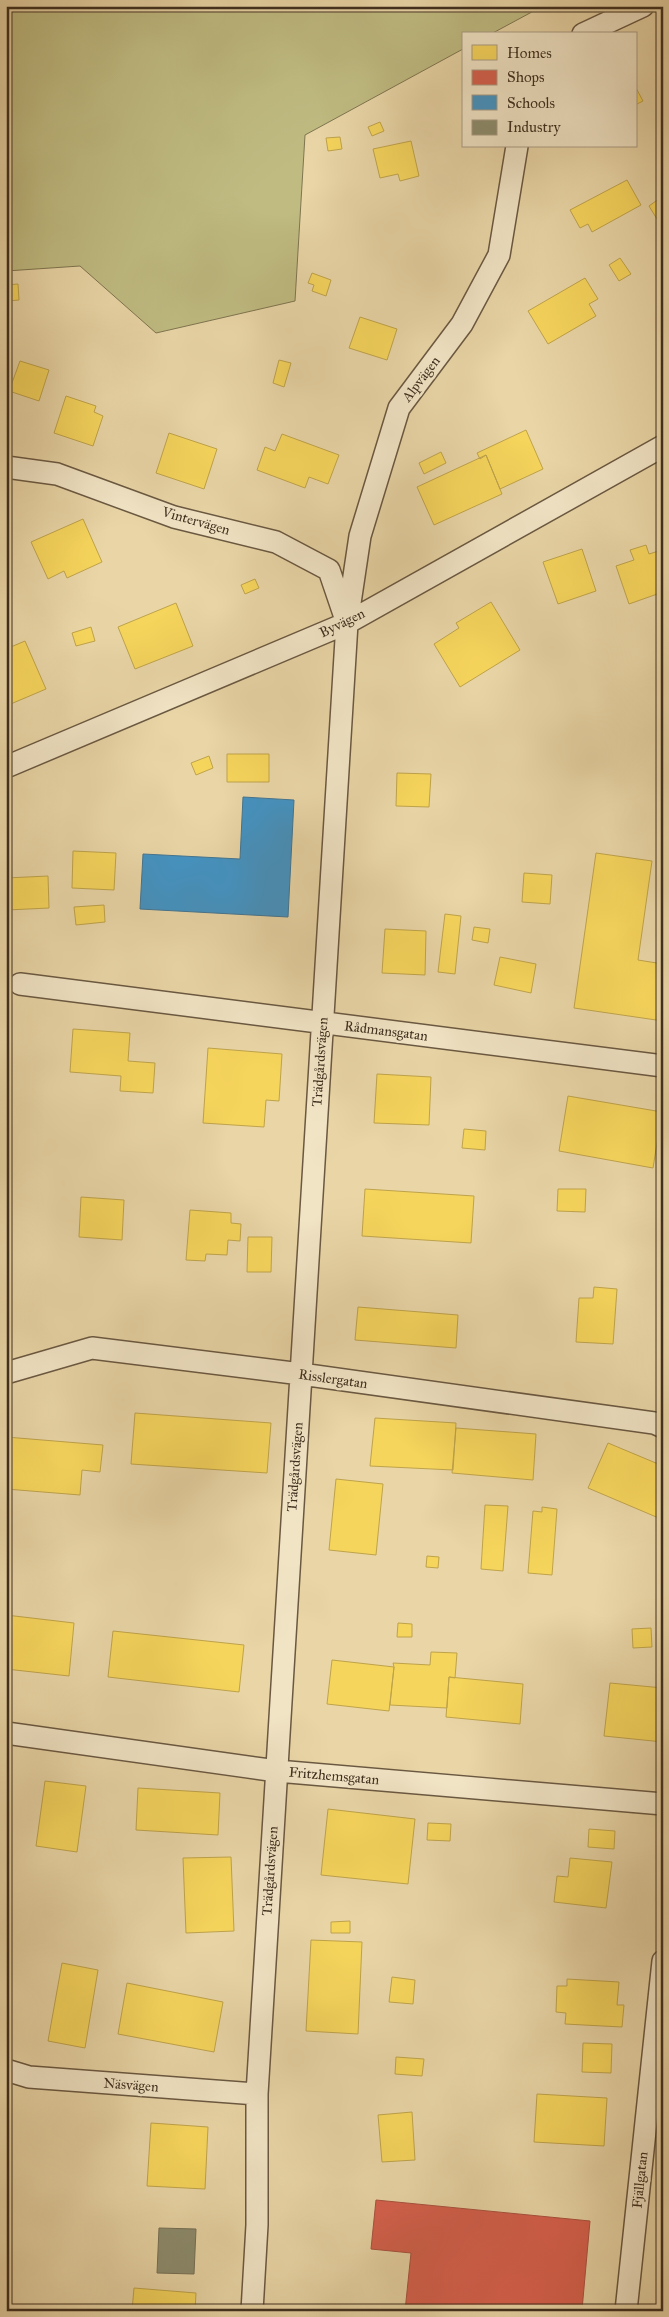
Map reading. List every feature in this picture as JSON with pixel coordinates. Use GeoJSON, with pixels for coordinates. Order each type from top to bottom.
{"type":"FeatureCollection","features":[{"type":"Feature","properties":{"kind":"street"},"geometry":{"type":"LineString","coordinates":[[587,32],[642,6]]}},
{"type":"Feature","properties":{"kind":"street","name":"Alpvägen"},"geometry":{"type":"LineString","coordinates":[[347,622],[360,536],[399,408],[462,324],[499,255],[517,148]]}},
{"type":"Feature","properties":{"kind":"street","name":"Byvägen"},"geometry":{"type":"LineString","coordinates":[[6,767],[347,622],[663,446]]}},
{"type":"Feature","properties":{"kind":"street","name":"Vintervägen"},"geometry":{"type":"LineString","coordinates":[[6,467],[57,474],[174,517],[276,542],[329,570],[347,622]]}},
{"type":"Feature","properties":{"kind":"street","name":"Trädgårdsvägen"},"geometry":{"type":"LineString","coordinates":[[252,2311],[257,2225],[257,2094],[347,622]]}},
{"type":"Feature","properties":{"kind":"street","name":"Rådmansgatan"},"geometry":{"type":"LineString","coordinates":[[20,984],[663,1066]]}},
{"type":"Feature","properties":{"kind":"street","name":"Risslergatan"},"geometry":{"type":"LineString","coordinates":[[6,1373],[92,1348],[301,1374],[654,1424],[663,1427]]}},
{"type":"Feature","properties":{"kind":"street","name":"Fritzhemsgatan"},"geometry":{"type":"LineString","coordinates":[[6,1733],[277,1771],[663,1804]]}},
{"type":"Feature","properties":{"kind":"street","name":"Fjällgatan"},"geometry":{"type":"LineString","coordinates":[[626,2311],[663,1961]]}},
{"type":"Feature","properties":{"kind":"street","name":"Näsvägen"},"geometry":{"type":"LineString","coordinates":[[6,2070],[29,2077],[257,2094]]}},
{"type":"Feature","properties":{"kind":"shaded area"},"geometry":{"type":"Polygon","coordinates":[[[6,6],[543,6],[495,32],[462,32],[462,50],[305,135],[295,301],[156,333],[80,266],[6,271],[6,6]]]}},
{"type":"Feature","properties":{"kind":"building: Homes"},"geometry":{"type":"Polygon","coordinates":[[[636,88],[643,101],[636,104],[636,88]]]}},
{"type":"Feature","properties":{"kind":"building: Homes"},"geometry":{"type":"Polygon","coordinates":[[[380,122],[384,131],[372,136],[368,127],[380,122]]]}},
{"type":"Feature","properties":{"kind":"building: Homes"},"geometry":{"type":"Polygon","coordinates":[[[340,137],[342,149],[328,151],[326,138],[340,137]]]}},
{"type":"Feature","properties":{"kind":"building: Homes"},"geometry":{"type":"Polygon","coordinates":[[[411,141],[419,176],[400,181],[398,174],[380,178],[373,149],[411,141]]]}},
{"type":"Feature","properties":{"kind":"building: Homes"},"geometry":{"type":"Polygon","coordinates":[[[627,180],[641,205],[592,232],[588,224],[580,228],[570,210],[627,180]]]}},
{"type":"Feature","properties":{"kind":"building: Homes"},"geometry":{"type":"Polygon","coordinates":[[[660,198],[663,202],[663,216],[657,219],[649,206],[660,198]]]}},
{"type":"Feature","properties":{"kind":"building: Homes"},"geometry":{"type":"Polygon","coordinates":[[[620,258],[631,274],[619,281],[609,265],[620,258]]]}},
{"type":"Feature","properties":{"kind":"building: Homes"},"geometry":{"type":"Polygon","coordinates":[[[312,273],[331,280],[326,296],[312,291],[314,285],[308,283],[312,273]]]}},
{"type":"Feature","properties":{"kind":"building: Homes"},"geometry":{"type":"Polygon","coordinates":[[[585,278],[598,299],[589,304],[596,316],[548,344],[528,311],[585,278]]]}},
{"type":"Feature","properties":{"kind":"building: Homes"},"geometry":{"type":"Polygon","coordinates":[[[18,284],[19,300],[7,301],[6,285],[18,284]]]}},
{"type":"Feature","properties":{"kind":"building: Homes"},"geometry":{"type":"Polygon","coordinates":[[[360,317],[397,329],[387,360],[349,348],[360,317]]]}},
{"type":"Feature","properties":{"kind":"building: Homes"},"geometry":{"type":"Polygon","coordinates":[[[279,360],[291,363],[284,387],[273,383],[279,360]]]}},
{"type":"Feature","properties":{"kind":"building: Homes"},"geometry":{"type":"Polygon","coordinates":[[[20,361],[49,370],[39,401],[9,391],[20,361]]]}},
{"type":"Feature","properties":{"kind":"building: Homes"},"geometry":{"type":"Polygon","coordinates":[[[66,396],[96,406],[94,412],[103,416],[93,446],[54,433],[66,396]]]}},
{"type":"Feature","properties":{"kind":"building: Homes"},"geometry":{"type":"Polygon","coordinates":[[[526,430],[543,469],[500,489],[486,455],[480,459],[477,453],[526,430]]]}},
{"type":"Feature","properties":{"kind":"building: Homes"},"geometry":{"type":"Polygon","coordinates":[[[169,433],[217,449],[204,489],[156,473],[169,433]]]}},
{"type":"Feature","properties":{"kind":"building: Homes"},"geometry":{"type":"Polygon","coordinates":[[[282,434],[339,455],[328,484],[309,477],[305,488],[257,470],[265,447],[275,451],[282,434]]]}},
{"type":"Feature","properties":{"kind":"building: Homes"},"geometry":{"type":"Polygon","coordinates":[[[441,452],[446,463],[424,474],[419,463],[441,452]]]}},
{"type":"Feature","properties":{"kind":"building: Homes"},"geometry":{"type":"Polygon","coordinates":[[[486,455],[502,494],[434,525],[417,487],[486,455]]]}},
{"type":"Feature","properties":{"kind":"building: Homes"},"geometry":{"type":"Polygon","coordinates":[[[83,519],[102,562],[67,578],[64,571],[48,579],[31,542],[83,519]]]}},
{"type":"Feature","properties":{"kind":"building: Homes"},"geometry":{"type":"Polygon","coordinates":[[[646,545],[649,554],[662,550],[663,592],[629,604],[616,566],[634,560],[630,550],[646,545]]]}},
{"type":"Feature","properties":{"kind":"building: Homes"},"geometry":{"type":"Polygon","coordinates":[[[582,549],[596,591],[558,604],[543,562],[582,549]]]}},
{"type":"Feature","properties":{"kind":"building: Homes"},"geometry":{"type":"Polygon","coordinates":[[[255,579],[259,588],[245,594],[241,585],[255,579]]]}},
{"type":"Feature","properties":{"kind":"building: Homes"},"geometry":{"type":"Polygon","coordinates":[[[491,602],[520,650],[460,687],[434,644],[459,628],[456,623],[491,602]]]}},
{"type":"Feature","properties":{"kind":"building: Homes"},"geometry":{"type":"Polygon","coordinates":[[[176,603],[193,646],[135,669],[118,627],[176,603]]]}},
{"type":"Feature","properties":{"kind":"building: Homes"},"geometry":{"type":"Polygon","coordinates":[[[91,627],[95,641],[76,646],[72,633],[91,627]]]}},
{"type":"Feature","properties":{"kind":"building: Homes"},"geometry":{"type":"Polygon","coordinates":[[[25,641],[46,689],[6,706],[6,649],[25,641]]]}},
{"type":"Feature","properties":{"kind":"building: Homes"},"geometry":{"type":"Polygon","coordinates":[[[227,754],[269,754],[269,782],[227,782],[227,754]]]}},
{"type":"Feature","properties":{"kind":"building: Homes"},"geometry":{"type":"Polygon","coordinates":[[[209,756],[213,768],[196,775],[191,763],[209,756]]]}},
{"type":"Feature","properties":{"kind":"building: Homes"},"geometry":{"type":"Polygon","coordinates":[[[397,773],[431,774],[429,807],[396,806],[397,773]]]}},
{"type":"Feature","properties":{"kind":"building: Homes"},"geometry":{"type":"Polygon","coordinates":[[[73,851],[116,853],[114,890],[72,888],[73,851]]]}},
{"type":"Feature","properties":{"kind":"building: Homes"},"geometry":{"type":"Polygon","coordinates":[[[596,853],[652,861],[638,960],[663,964],[663,1021],[574,1008],[596,853]]]}},
{"type":"Feature","properties":{"kind":"building: Homes"},"geometry":{"type":"Polygon","coordinates":[[[524,873],[552,875],[550,904],[522,902],[524,873]]]}},
{"type":"Feature","properties":{"kind":"building: Homes"},"geometry":{"type":"Polygon","coordinates":[[[48,876],[49,908],[7,910],[6,878],[48,876]]]}},
{"type":"Feature","properties":{"kind":"building: Homes"},"geometry":{"type":"Polygon","coordinates":[[[104,905],[105,922],[76,925],[74,907],[104,905]]]}},
{"type":"Feature","properties":{"kind":"building: Homes"},"geometry":{"type":"Polygon","coordinates":[[[445,914],[461,916],[455,974],[438,972],[445,914]]]}},
{"type":"Feature","properties":{"kind":"building: Homes"},"geometry":{"type":"Polygon","coordinates":[[[474,927],[490,929],[488,943],[472,940],[474,927]]]}},
{"type":"Feature","properties":{"kind":"building: Homes"},"geometry":{"type":"Polygon","coordinates":[[[385,929],[426,931],[425,975],[382,973],[385,929]]]}},
{"type":"Feature","properties":{"kind":"building: Homes"},"geometry":{"type":"Polygon","coordinates":[[[500,957],[536,964],[531,993],[494,985],[500,957]]]}},
{"type":"Feature","properties":{"kind":"building: Homes"},"geometry":{"type":"Polygon","coordinates":[[[73,1029],[130,1033],[128,1061],[155,1063],[153,1093],[120,1091],[121,1076],[70,1072],[73,1029]]]}},
{"type":"Feature","properties":{"kind":"building: Homes"},"geometry":{"type":"Polygon","coordinates":[[[208,1048],[282,1054],[279,1101],[266,1100],[264,1127],[203,1123],[208,1048]]]}},
{"type":"Feature","properties":{"kind":"building: Homes"},"geometry":{"type":"Polygon","coordinates":[[[377,1074],[431,1077],[429,1125],[374,1123],[377,1074]]]}},
{"type":"Feature","properties":{"kind":"building: Homes"},"geometry":{"type":"Polygon","coordinates":[[[568,1096],[662,1112],[653,1168],[559,1151],[568,1096]]]}},
{"type":"Feature","properties":{"kind":"building: Homes"},"geometry":{"type":"Polygon","coordinates":[[[464,1129],[486,1131],[485,1150],[462,1148],[464,1129]]]}},
{"type":"Feature","properties":{"kind":"building: Homes"},"geometry":{"type":"Polygon","coordinates":[[[365,1189],[474,1196],[471,1243],[362,1236],[365,1189]]]}},
{"type":"Feature","properties":{"kind":"building: Homes"},"geometry":{"type":"Polygon","coordinates":[[[558,1189],[586,1189],[585,1212],[557,1211],[558,1189]]]}},
{"type":"Feature","properties":{"kind":"building: Homes"},"geometry":{"type":"Polygon","coordinates":[[[81,1197],[124,1200],[122,1240],[79,1237],[81,1197]]]}},
{"type":"Feature","properties":{"kind":"building: Homes"},"geometry":{"type":"Polygon","coordinates":[[[190,1210],[231,1213],[231,1223],[241,1224],[240,1241],[228,1240],[227,1255],[206,1254],[205,1261],[186,1260],[190,1210]]]}},
{"type":"Feature","properties":{"kind":"building: Homes"},"geometry":{"type":"Polygon","coordinates":[[[248,1237],[272,1237],[271,1272],[247,1272],[248,1237]]]}},
{"type":"Feature","properties":{"kind":"building: Homes"},"geometry":{"type":"Polygon","coordinates":[[[594,1287],[617,1289],[613,1344],[576,1342],[579,1298],[593,1298],[594,1287]]]}},
{"type":"Feature","properties":{"kind":"building: Homes"},"geometry":{"type":"Polygon","coordinates":[[[358,1307],[458,1315],[456,1348],[355,1340],[358,1307]]]}},
{"type":"Feature","properties":{"kind":"building: Homes"},"geometry":{"type":"Polygon","coordinates":[[[135,1413],[271,1423],[267,1473],[131,1464],[135,1413]]]}},
{"type":"Feature","properties":{"kind":"building: Homes"},"geometry":{"type":"Polygon","coordinates":[[[375,1418],[456,1423],[453,1470],[370,1466],[375,1418]]]}},
{"type":"Feature","properties":{"kind":"building: Homes"},"geometry":{"type":"Polygon","coordinates":[[[456,1428],[536,1434],[533,1480],[452,1473],[456,1428]]]}},
{"type":"Feature","properties":{"kind":"building: Homes"},"geometry":{"type":"Polygon","coordinates":[[[6,1437],[103,1445],[100,1472],[82,1470],[80,1495],[6,1489],[6,1437]]]}},
{"type":"Feature","properties":{"kind":"building: Homes"},"geometry":{"type":"Polygon","coordinates":[[[608,1443],[663,1466],[663,1514],[661,1519],[588,1488],[608,1443]]]}},
{"type":"Feature","properties":{"kind":"building: Homes"},"geometry":{"type":"Polygon","coordinates":[[[336,1479],[383,1484],[376,1555],[329,1550],[336,1479]]]}},
{"type":"Feature","properties":{"kind":"building: Homes"},"geometry":{"type":"Polygon","coordinates":[[[485,1505],[508,1506],[503,1571],[481,1569],[485,1505]]]}},
{"type":"Feature","properties":{"kind":"building: Homes"},"geometry":{"type":"Polygon","coordinates":[[[542,1507],[557,1509],[552,1575],[528,1573],[533,1511],[542,1512],[542,1507]]]}},
{"type":"Feature","properties":{"kind":"building: Homes"},"geometry":{"type":"Polygon","coordinates":[[[427,1556],[439,1557],[438,1568],[426,1567],[427,1556]]]}},
{"type":"Feature","properties":{"kind":"building: Homes"},"geometry":{"type":"Polygon","coordinates":[[[6,1615],[74,1623],[69,1676],[6,1669],[6,1615]]]}},
{"type":"Feature","properties":{"kind":"building: Homes"},"geometry":{"type":"Polygon","coordinates":[[[398,1623],[412,1624],[412,1637],[397,1637],[398,1623]]]}},
{"type":"Feature","properties":{"kind":"building: Homes"},"geometry":{"type":"Polygon","coordinates":[[[651,1628],[652,1647],[633,1648],[632,1629],[651,1628]]]}},
{"type":"Feature","properties":{"kind":"building: Homes"},"geometry":{"type":"Polygon","coordinates":[[[113,1631],[244,1645],[239,1692],[108,1677],[113,1631]]]}},
{"type":"Feature","properties":{"kind":"building: Homes"},"geometry":{"type":"Polygon","coordinates":[[[431,1652],[457,1653],[455,1678],[449,1677],[447,1708],[390,1705],[393,1663],[430,1665],[431,1652]]]}},
{"type":"Feature","properties":{"kind":"building: Homes"},"geometry":{"type":"Polygon","coordinates":[[[332,1660],[394,1667],[389,1711],[327,1704],[332,1660]]]}},
{"type":"Feature","properties":{"kind":"building: Homes"},"geometry":{"type":"Polygon","coordinates":[[[449,1677],[523,1684],[520,1724],[446,1717],[449,1677]]]}},
{"type":"Feature","properties":{"kind":"building: Homes"},"geometry":{"type":"Polygon","coordinates":[[[610,1683],[663,1688],[663,1742],[604,1736],[610,1683]]]}},
{"type":"Feature","properties":{"kind":"building: Homes"},"geometry":{"type":"Polygon","coordinates":[[[45,1781],[86,1786],[77,1852],[36,1846],[45,1781]]]}},
{"type":"Feature","properties":{"kind":"building: Homes"},"geometry":{"type":"Polygon","coordinates":[[[138,1788],[220,1793],[218,1835],[136,1830],[138,1788]]]}},
{"type":"Feature","properties":{"kind":"building: Homes"},"geometry":{"type":"Polygon","coordinates":[[[328,1809],[415,1819],[408,1884],[321,1875],[328,1809]]]}},
{"type":"Feature","properties":{"kind":"building: Homes"},"geometry":{"type":"Polygon","coordinates":[[[428,1823],[451,1824],[450,1841],[427,1840],[428,1823]]]}},
{"type":"Feature","properties":{"kind":"building: Homes"},"geometry":{"type":"Polygon","coordinates":[[[589,1829],[615,1831],[614,1849],[588,1847],[589,1829]]]}},
{"type":"Feature","properties":{"kind":"building: Homes"},"geometry":{"type":"Polygon","coordinates":[[[231,1857],[234,1931],[186,1933],[183,1858],[231,1857]]]}},
{"type":"Feature","properties":{"kind":"building: Homes"},"geometry":{"type":"Polygon","coordinates":[[[570,1858],[612,1862],[606,1908],[554,1902],[557,1876],[568,1877],[570,1858]]]}},
{"type":"Feature","properties":{"kind":"building: Homes"},"geometry":{"type":"Polygon","coordinates":[[[350,1921],[350,1933],[331,1933],[331,1922],[350,1921]]]}},
{"type":"Feature","properties":{"kind":"building: Homes"},"geometry":{"type":"Polygon","coordinates":[[[311,1940],[362,1942],[358,2034],[306,2031],[311,1940]]]}},
{"type":"Feature","properties":{"kind":"building: Homes"},"geometry":{"type":"Polygon","coordinates":[[[62,1963],[98,1970],[85,2048],[48,2041],[62,1963]]]}},
{"type":"Feature","properties":{"kind":"building: Homes"},"geometry":{"type":"Polygon","coordinates":[[[392,1977],[415,1980],[413,2004],[389,2002],[392,1977]]]}},
{"type":"Feature","properties":{"kind":"building: Homes"},"geometry":{"type":"Polygon","coordinates":[[[567,1979],[619,1982],[617,2005],[624,2005],[622,2027],[565,2024],[566,2013],[556,2012],[557,1986],[567,1986],[567,1979]]]}},
{"type":"Feature","properties":{"kind":"building: Homes"},"geometry":{"type":"Polygon","coordinates":[[[127,1983],[223,2002],[214,2052],[118,2034],[127,1983]]]}},
{"type":"Feature","properties":{"kind":"building: Homes"},"geometry":{"type":"Polygon","coordinates":[[[583,2043],[612,2044],[611,2073],[582,2072],[583,2043]]]}},
{"type":"Feature","properties":{"kind":"building: Homes"},"geometry":{"type":"Polygon","coordinates":[[[396,2057],[424,2059],[422,2076],[395,2074],[396,2057]]]}},
{"type":"Feature","properties":{"kind":"building: Homes"},"geometry":{"type":"Polygon","coordinates":[[[537,2094],[607,2098],[604,2146],[534,2142],[537,2094]]]}},
{"type":"Feature","properties":{"kind":"building: Homes"},"geometry":{"type":"Polygon","coordinates":[[[412,2112],[415,2160],[382,2162],[378,2115],[412,2112]]]}},
{"type":"Feature","properties":{"kind":"building: Homes"},"geometry":{"type":"Polygon","coordinates":[[[151,2123],[208,2127],[205,2189],[147,2186],[151,2123]]]}},
{"type":"Feature","properties":{"kind":"building: Homes"},"geometry":{"type":"Polygon","coordinates":[[[134,2288],[196,2293],[195,2311],[132,2311],[134,2288]]]}},
{"type":"Feature","properties":{"kind":"building: Shops"},"geometry":{"type":"Polygon","coordinates":[[[376,2200],[590,2221],[582,2310],[586,2311],[405,2311],[411,2253],[371,2249],[376,2200]]]}},
{"type":"Feature","properties":{"kind":"building: Schools"},"geometry":{"type":"Polygon","coordinates":[[[243,797],[294,800],[288,917],[140,909],[143,854],[240,859],[243,797]]]}},
{"type":"Feature","properties":{"kind":"building: Industry"},"geometry":{"type":"Polygon","coordinates":[[[159,2228],[196,2229],[194,2274],[157,2273],[159,2228]]]}}]}
